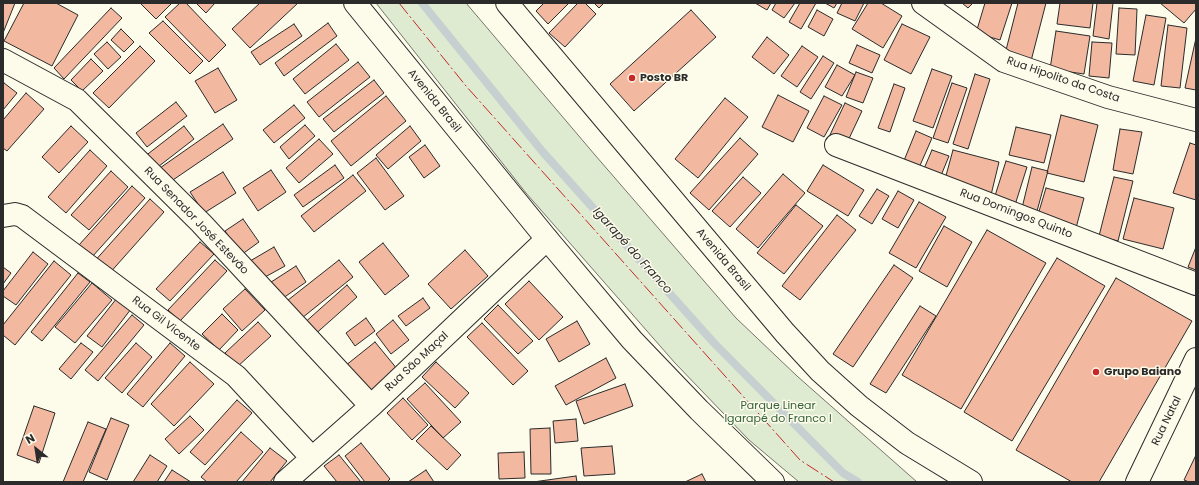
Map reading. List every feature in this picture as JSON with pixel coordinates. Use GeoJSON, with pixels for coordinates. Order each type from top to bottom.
{"type":"FeatureCollection","features":[{"type":"Feature","properties":{"kind":"main road","name":"Avenida Brasil"},"geometry":{"type":"LineString","coordinates":[[355,3],[546,239],[632,340],[765,480]]}},
{"type":"Feature","properties":{"kind":"main road","name":"Avenida Brasil"},"geometry":{"type":"LineString","coordinates":[[507,3],[779,327],[820,370],[858,406],[907,443],[971,482]]}},
{"type":"Feature","properties":{"kind":"main road","name":"Rua Hipolito da Costa"},"geometry":{"type":"LineString","coordinates":[[922,3],[1004,61],[1108,97],[1196,120]]}},
{"type":"Feature","properties":{"kind":"main road","name":"Rua Senador José Estevão"},"geometry":{"type":"LineString","coordinates":[[3,60],[77,100],[201,223],[371,406]]}},
{"type":"Feature","properties":{"kind":"main road","name":"Rua Domingos Quinto"},"geometry":{"type":"LineString","coordinates":[[836,145],[1196,284]]}},
{"type":"Feature","properties":{"kind":"main road","name":"Rua Gil Vicente"},"geometry":{"type":"LineString","coordinates":[[3,216],[15,214],[22,216],[236,376],[312,458]]}},
{"type":"Feature","properties":{"kind":"main road","name":"Rua São Maçal"},"geometry":{"type":"LineString","coordinates":[[285,482],[371,406],[546,239]]}},
{"type":"Feature","properties":{"kind":"main road","name":"Rua Natal"},"geometry":{"type":"LineString","coordinates":[[1137,482],[1196,359]]}},
{"type":"Feature","properties":{"kind":"green space","name":"Parque Linear Igarapé do Franco I"},"geometry":{"type":"Polygon","coordinates":[[[376,3],[466,3],[736,318],[797,376],[917,482],[799,482],[749,440],[675,363],[526,193],[376,3]]]}},
{"type":"Feature","properties":{"kind":"building"},"geometry":{"type":"Polygon","coordinates":[[[3,3],[15,3],[3,33],[3,3]]]}},
{"type":"Feature","properties":{"kind":"building"},"geometry":{"type":"Polygon","coordinates":[[[24,3],[56,3],[78,15],[52,66],[4,41],[24,3]]]}},
{"type":"Feature","properties":{"kind":"building"},"geometry":{"type":"Polygon","coordinates":[[[140,3],[172,3],[156,19],[140,3]]]}},
{"type":"Feature","properties":{"kind":"building"},"geometry":{"type":"Polygon","coordinates":[[[180,3],[186,3],[226,45],[209,62],[165,17],[180,3]]]}},
{"type":"Feature","properties":{"kind":"building"},"geometry":{"type":"Polygon","coordinates":[[[196,3],[215,3],[206,13],[196,3]]]}},
{"type":"Feature","properties":{"kind":"building"},"geometry":{"type":"Polygon","coordinates":[[[260,3],[298,3],[250,48],[232,29],[260,3]]]}},
{"type":"Feature","properties":{"kind":"building"},"geometry":{"type":"Polygon","coordinates":[[[544,3],[569,3],[548,24],[536,11],[544,3]]]}},
{"type":"Feature","properties":{"kind":"building"},"geometry":{"type":"Polygon","coordinates":[[[578,3],[585,3],[596,14],[565,47],[549,33],[578,3]]]}},
{"type":"Feature","properties":{"kind":"building"},"geometry":{"type":"Polygon","coordinates":[[[594,3],[604,3],[599,8],[594,3]]]}},
{"type":"Feature","properties":{"kind":"building"},"geometry":{"type":"Polygon","coordinates":[[[755,3],[771,3],[767,10],[755,3]]]}},
{"type":"Feature","properties":{"kind":"building"},"geometry":{"type":"Polygon","coordinates":[[[776,3],[795,3],[784,18],[772,10],[776,3]]]}},
{"type":"Feature","properties":{"kind":"building"},"geometry":{"type":"Polygon","coordinates":[[[800,3],[816,3],[801,29],[789,22],[800,3]]]}},
{"type":"Feature","properties":{"kind":"building"},"geometry":{"type":"Polygon","coordinates":[[[825,3],[837,3],[834,8],[825,3]]]}},
{"type":"Feature","properties":{"kind":"building"},"geometry":{"type":"Polygon","coordinates":[[[842,3],[864,3],[855,21],[837,13],[842,3]]]}},
{"type":"Feature","properties":{"kind":"building"},"geometry":{"type":"Polygon","coordinates":[[[868,3],[881,3],[902,16],[883,48],[852,29],[868,3]]]}},
{"type":"Feature","properties":{"kind":"building"},"geometry":{"type":"Polygon","coordinates":[[[962,3],[973,3],[968,8],[962,3]]]}},
{"type":"Feature","properties":{"kind":"building"},"geometry":{"type":"Polygon","coordinates":[[[985,3],[1012,3],[1000,40],[976,33],[985,3]]]}},
{"type":"Feature","properties":{"kind":"building"},"geometry":{"type":"Polygon","coordinates":[[[1018,3],[1046,3],[1031,61],[1005,54],[1018,3]]]}},
{"type":"Feature","properties":{"kind":"building"},"geometry":{"type":"Polygon","coordinates":[[[1060,3],[1093,3],[1090,28],[1057,24],[1060,3]]]}},
{"type":"Feature","properties":{"kind":"building"},"geometry":{"type":"Polygon","coordinates":[[[1097,3],[1113,3],[1109,39],[1093,36],[1097,3]]]}},
{"type":"Feature","properties":{"kind":"building"},"geometry":{"type":"Polygon","coordinates":[[[1160,3],[1196,3],[1196,9],[1184,23],[1160,3]]]}},
{"type":"Feature","properties":{"kind":"building"},"geometry":{"type":"Polygon","coordinates":[[[111,8],[122,18],[64,79],[54,68],[111,8]]]}},
{"type":"Feature","properties":{"kind":"building"},"geometry":{"type":"Polygon","coordinates":[[[1119,8],[1137,9],[1135,55],[1116,54],[1119,8]]]}},
{"type":"Feature","properties":{"kind":"building"},"geometry":{"type":"Polygon","coordinates":[[[691,10],[716,37],[634,111],[610,84],[691,10]]]}},
{"type":"Feature","properties":{"kind":"building"},"geometry":{"type":"Polygon","coordinates":[[[817,10],[833,19],[824,36],[808,27],[817,10]]]}},
{"type":"Feature","properties":{"kind":"building"},"geometry":{"type":"Polygon","coordinates":[[[1146,15],[1166,18],[1154,85],[1133,81],[1146,15]]]}},
{"type":"Feature","properties":{"kind":"building"},"geometry":{"type":"Polygon","coordinates":[[[163,21],[203,61],[190,74],[149,33],[163,21]]]}},
{"type":"Feature","properties":{"kind":"building"},"geometry":{"type":"Polygon","coordinates":[[[328,23],[337,36],[284,76],[275,63],[328,23]]]}},
{"type":"Feature","properties":{"kind":"building"},"geometry":{"type":"Polygon","coordinates":[[[294,24],[302,36],[260,65],[251,52],[294,24]]]}},
{"type":"Feature","properties":{"kind":"building"},"geometry":{"type":"Polygon","coordinates":[[[902,24],[930,37],[911,74],[884,60],[902,24]]]}},
{"type":"Feature","properties":{"kind":"building"},"geometry":{"type":"Polygon","coordinates":[[[1168,25],[1187,28],[1180,88],[1161,86],[1168,25]]]}},
{"type":"Feature","properties":{"kind":"building"},"geometry":{"type":"Polygon","coordinates":[[[121,29],[134,42],[124,52],[111,40],[121,29]]]}},
{"type":"Feature","properties":{"kind":"building"},"geometry":{"type":"Polygon","coordinates":[[[1056,31],[1090,36],[1084,74],[1050,69],[1056,31]]]}},
{"type":"Feature","properties":{"kind":"building"},"geometry":{"type":"Polygon","coordinates":[[[767,37],[789,55],[774,74],[752,57],[767,37]]]}},
{"type":"Feature","properties":{"kind":"building"},"geometry":{"type":"Polygon","coordinates":[[[1196,38],[1196,90],[1185,88],[1196,38]]]}},
{"type":"Feature","properties":{"kind":"building"},"geometry":{"type":"Polygon","coordinates":[[[107,42],[121,57],[108,69],[94,54],[107,42]]]}},
{"type":"Feature","properties":{"kind":"building"},"geometry":{"type":"Polygon","coordinates":[[[1092,42],[1112,43],[1109,78],[1089,76],[1092,42]]]}},
{"type":"Feature","properties":{"kind":"building"},"geometry":{"type":"Polygon","coordinates":[[[336,44],[349,60],[305,94],[293,79],[336,44]]]}},
{"type":"Feature","properties":{"kind":"building"},"geometry":{"type":"Polygon","coordinates":[[[857,45],[880,55],[872,73],[849,63],[857,45]]]}},
{"type":"Feature","properties":{"kind":"building"},"geometry":{"type":"Polygon","coordinates":[[[140,46],[155,61],[109,108],[93,93],[140,46]]]}},
{"type":"Feature","properties":{"kind":"building"},"geometry":{"type":"Polygon","coordinates":[[[802,46],[818,57],[797,87],[781,76],[802,46]]]}},
{"type":"Feature","properties":{"kind":"building"},"geometry":{"type":"Polygon","coordinates":[[[823,56],[834,63],[811,99],[800,92],[823,56]]]}},
{"type":"Feature","properties":{"kind":"building"},"geometry":{"type":"Polygon","coordinates":[[[91,59],[103,71],[82,91],[71,80],[91,59]]]}},
{"type":"Feature","properties":{"kind":"building"},"geometry":{"type":"Polygon","coordinates":[[[358,62],[370,77],[319,117],[307,102],[358,62]]]}},
{"type":"Feature","properties":{"kind":"building"},"geometry":{"type":"Polygon","coordinates":[[[837,65],[855,75],[842,96],[825,87],[837,65]]]}},
{"type":"Feature","properties":{"kind":"building"},"geometry":{"type":"Polygon","coordinates":[[[218,68],[237,100],[215,113],[195,81],[218,68]]]}},
{"type":"Feature","properties":{"kind":"building"},"geometry":{"type":"Polygon","coordinates":[[[932,69],[952,76],[933,128],[913,121],[932,69]]]}},
{"type":"Feature","properties":{"kind":"building"},"geometry":{"type":"Polygon","coordinates":[[[856,72],[873,78],[863,103],[846,97],[856,72]]]}},
{"type":"Feature","properties":{"kind":"building"},"geometry":{"type":"Polygon","coordinates":[[[975,74],[990,79],[968,149],[953,144],[975,74]]]}},
{"type":"Feature","properties":{"kind":"building"},"geometry":{"type":"Polygon","coordinates":[[[374,80],[384,93],[334,132],[323,119],[374,80]]]}},
{"type":"Feature","properties":{"kind":"building"},"geometry":{"type":"Polygon","coordinates":[[[4,83],[17,93],[3,110],[3,84],[4,83]]]}},
{"type":"Feature","properties":{"kind":"building"},"geometry":{"type":"Polygon","coordinates":[[[952,83],[967,88],[948,143],[933,138],[952,83]]]}},
{"type":"Feature","properties":{"kind":"building"},"geometry":{"type":"Polygon","coordinates":[[[894,84],[905,88],[890,132],[878,128],[894,84]]]}},
{"type":"Feature","properties":{"kind":"building"},"geometry":{"type":"Polygon","coordinates":[[[26,93],[44,109],[7,151],[3,148],[3,120],[26,93]]]}},
{"type":"Feature","properties":{"kind":"building"},"geometry":{"type":"Polygon","coordinates":[[[778,95],[809,111],[793,142],[762,127],[778,95]]]}},
{"type":"Feature","properties":{"kind":"building"},"geometry":{"type":"Polygon","coordinates":[[[386,96],[406,121],[351,166],[331,141],[386,96]]]}},
{"type":"Feature","properties":{"kind":"building"},"geometry":{"type":"Polygon","coordinates":[[[824,96],[842,105],[824,137],[807,128],[824,96]]]}},
{"type":"Feature","properties":{"kind":"building"},"geometry":{"type":"Polygon","coordinates":[[[725,98],[748,117],[698,178],[675,159],[725,98]]]}},
{"type":"Feature","properties":{"kind":"building"},"geometry":{"type":"Polygon","coordinates":[[[176,102],[187,116],[147,147],[136,133],[176,102]]]}},
{"type":"Feature","properties":{"kind":"building"},"geometry":{"type":"Polygon","coordinates":[[[845,103],[862,111],[846,145],[829,137],[845,103]]]}},
{"type":"Feature","properties":{"kind":"building"},"geometry":{"type":"Polygon","coordinates":[[[294,105],[305,118],[274,143],[263,130],[294,105]]]}},
{"type":"Feature","properties":{"kind":"building"},"geometry":{"type":"Polygon","coordinates":[[[1061,115],[1098,125],[1084,182],[1047,173],[1061,115]]]}},
{"type":"Feature","properties":{"kind":"building"},"geometry":{"type":"Polygon","coordinates":[[[223,124],[233,139],[170,182],[160,168],[223,124]]]}},
{"type":"Feature","properties":{"kind":"building"},"geometry":{"type":"Polygon","coordinates":[[[305,125],[315,136],[289,159],[280,147],[305,125]]]}},
{"type":"Feature","properties":{"kind":"building"},"geometry":{"type":"Polygon","coordinates":[[[71,126],[88,142],[59,173],[42,157],[71,126]]]}},
{"type":"Feature","properties":{"kind":"building"},"geometry":{"type":"Polygon","coordinates":[[[184,126],[194,139],[154,170],[144,157],[184,126]]]}},
{"type":"Feature","properties":{"kind":"building"},"geometry":{"type":"Polygon","coordinates":[[[410,126],[421,141],[388,169],[376,155],[410,126]]]}},
{"type":"Feature","properties":{"kind":"building"},"geometry":{"type":"Polygon","coordinates":[[[1016,127],[1051,135],[1044,163],[1009,155],[1016,127]]]}},
{"type":"Feature","properties":{"kind":"building"},"geometry":{"type":"Polygon","coordinates":[[[1120,129],[1142,132],[1133,174],[1113,170],[1120,129]]]}},
{"type":"Feature","properties":{"kind":"building"},"geometry":{"type":"Polygon","coordinates":[[[916,131],[932,138],[918,170],[903,163],[916,131]]]}},
{"type":"Feature","properties":{"kind":"building"},"geometry":{"type":"Polygon","coordinates":[[[740,138],[758,154],[709,210],[690,193],[740,138]]]}},
{"type":"Feature","properties":{"kind":"building"},"geometry":{"type":"Polygon","coordinates":[[[319,139],[333,154],[299,183],[286,168],[319,139]]]}},
{"type":"Feature","properties":{"kind":"building"},"geometry":{"type":"Polygon","coordinates":[[[1190,143],[1196,145],[1196,200],[1173,193],[1190,143]]]}},
{"type":"Feature","properties":{"kind":"building"},"geometry":{"type":"Polygon","coordinates":[[[425,145],[440,166],[424,178],[409,157],[425,145]]]}},
{"type":"Feature","properties":{"kind":"building"},"geometry":{"type":"Polygon","coordinates":[[[90,150],[107,166],[66,213],[48,197],[90,150]]]}},
{"type":"Feature","properties":{"kind":"building"},"geometry":{"type":"Polygon","coordinates":[[[932,150],[949,156],[940,178],[923,171],[932,150]]]}},
{"type":"Feature","properties":{"kind":"building"},"geometry":{"type":"Polygon","coordinates":[[[953,150],[999,162],[991,195],[944,183],[953,150]]]}},
{"type":"Feature","properties":{"kind":"building"},"geometry":{"type":"Polygon","coordinates":[[[376,158],[404,196],[385,210],[357,173],[376,158]]]}},
{"type":"Feature","properties":{"kind":"building"},"geometry":{"type":"Polygon","coordinates":[[[1006,161],[1027,167],[1015,205],[994,199],[1006,161]]]}},
{"type":"Feature","properties":{"kind":"building"},"geometry":{"type":"Polygon","coordinates":[[[335,165],[344,178],[303,207],[294,195],[335,165]]]}},
{"type":"Feature","properties":{"kind":"building"},"geometry":{"type":"Polygon","coordinates":[[[823,165],[864,190],[848,216],[807,191],[823,165]]]}},
{"type":"Feature","properties":{"kind":"building"},"geometry":{"type":"Polygon","coordinates":[[[1032,167],[1048,171],[1037,211],[1022,208],[1032,167]]]}},
{"type":"Feature","properties":{"kind":"building"},"geometry":{"type":"Polygon","coordinates":[[[271,170],[286,192],[258,211],[243,188],[271,170]]]}},
{"type":"Feature","properties":{"kind":"building"},"geometry":{"type":"Polygon","coordinates":[[[111,171],[128,187],[89,230],[71,215],[111,171]]]}},
{"type":"Feature","properties":{"kind":"building"},"geometry":{"type":"Polygon","coordinates":[[[223,172],[236,193],[204,213],[190,192],[223,172]]]}},
{"type":"Feature","properties":{"kind":"building"},"geometry":{"type":"Polygon","coordinates":[[[783,174],[805,193],[758,248],[736,229],[783,174]]]}},
{"type":"Feature","properties":{"kind":"building"},"geometry":{"type":"Polygon","coordinates":[[[353,175],[366,191],[314,232],[301,216],[353,175]]]}},
{"type":"Feature","properties":{"kind":"building"},"geometry":{"type":"Polygon","coordinates":[[[743,177],[761,193],[730,227],[712,211],[743,177]]]}},
{"type":"Feature","properties":{"kind":"building"},"geometry":{"type":"Polygon","coordinates":[[[1114,177],[1133,181],[1118,241],[1099,236],[1114,177]]]}},
{"type":"Feature","properties":{"kind":"building"},"geometry":{"type":"Polygon","coordinates":[[[132,186],[145,198],[92,257],[79,245],[132,186]]]}},
{"type":"Feature","properties":{"kind":"building"},"geometry":{"type":"Polygon","coordinates":[[[1046,188],[1084,198],[1076,228],[1037,218],[1046,188]]]}},
{"type":"Feature","properties":{"kind":"building"},"geometry":{"type":"Polygon","coordinates":[[[877,189],[889,196],[872,224],[859,216],[877,189]]]}},
{"type":"Feature","properties":{"kind":"building"},"geometry":{"type":"Polygon","coordinates":[[[898,191],[914,200],[898,228],[882,219],[898,191]]]}},
{"type":"Feature","properties":{"kind":"building"},"geometry":{"type":"Polygon","coordinates":[[[1134,198],[1174,208],[1163,249],[1123,239],[1134,198]]]}},
{"type":"Feature","properties":{"kind":"building"},"geometry":{"type":"Polygon","coordinates":[[[150,199],[164,212],[108,275],[93,263],[150,199]]]}},
{"type":"Feature","properties":{"kind":"building"},"geometry":{"type":"Polygon","coordinates":[[[919,202],[946,217],[916,268],[889,253],[919,202]]]}},
{"type":"Feature","properties":{"kind":"building"},"geometry":{"type":"Polygon","coordinates":[[[796,205],[823,226],[784,274],[757,253],[796,205]]]}},
{"type":"Feature","properties":{"kind":"building"},"geometry":{"type":"Polygon","coordinates":[[[837,215],[856,230],[800,300],[782,286],[837,215]]]}},
{"type":"Feature","properties":{"kind":"building"},"geometry":{"type":"Polygon","coordinates":[[[243,219],[259,242],[241,255],[225,231],[243,219]]]}},
{"type":"Feature","properties":{"kind":"building"},"geometry":{"type":"Polygon","coordinates":[[[944,226],[972,242],[947,287],[919,271],[944,226]]]}},
{"type":"Feature","properties":{"kind":"building"},"geometry":{"type":"Polygon","coordinates":[[[987,230],[1046,263],[961,409],[902,375],[987,230]]]}},
{"type":"Feature","properties":{"kind":"building"},"geometry":{"type":"Polygon","coordinates":[[[200,242],[214,254],[170,301],[156,289],[200,242]]]}},
{"type":"Feature","properties":{"kind":"building"},"geometry":{"type":"Polygon","coordinates":[[[383,243],[409,276],[385,295],[359,262],[383,243]]]}},
{"type":"Feature","properties":{"kind":"building"},"geometry":{"type":"Polygon","coordinates":[[[274,247],[285,266],[256,282],[245,264],[274,247]]]}},
{"type":"Feature","properties":{"kind":"building"},"geometry":{"type":"Polygon","coordinates":[[[1196,247],[1196,270],[1188,267],[1196,247]]]}},
{"type":"Feature","properties":{"kind":"building"},"geometry":{"type":"Polygon","coordinates":[[[465,250],[488,276],[451,309],[428,284],[465,250]]]}},
{"type":"Feature","properties":{"kind":"building"},"geometry":{"type":"Polygon","coordinates":[[[33,252],[48,264],[16,305],[3,296],[3,291],[33,252]]]}},
{"type":"Feature","properties":{"kind":"building"},"geometry":{"type":"Polygon","coordinates":[[[1057,258],[1105,286],[1012,441],[964,412],[1057,258]]]}},
{"type":"Feature","properties":{"kind":"building"},"geometry":{"type":"Polygon","coordinates":[[[215,260],[227,271],[180,321],[168,310],[215,260]]]}},
{"type":"Feature","properties":{"kind":"building"},"geometry":{"type":"Polygon","coordinates":[[[339,260],[353,277],[297,322],[283,304],[339,260]]]}},
{"type":"Feature","properties":{"kind":"building"},"geometry":{"type":"Polygon","coordinates":[[[54,261],[71,275],[15,345],[3,335],[3,325],[54,261]]]}},
{"type":"Feature","properties":{"kind":"building"},"geometry":{"type":"Polygon","coordinates":[[[894,265],[913,278],[853,367],[833,354],[894,265]]]}},
{"type":"Feature","properties":{"kind":"building"},"geometry":{"type":"Polygon","coordinates":[[[296,266],[306,282],[276,303],[265,286],[296,266]]]}},
{"type":"Feature","properties":{"kind":"building"},"geometry":{"type":"Polygon","coordinates":[[[3,267],[11,273],[3,284],[3,267]]]}},
{"type":"Feature","properties":{"kind":"building"},"geometry":{"type":"Polygon","coordinates":[[[78,273],[90,282],[42,341],[31,332],[78,273]]]}},
{"type":"Feature","properties":{"kind":"building"},"geometry":{"type":"Polygon","coordinates":[[[1116,278],[1192,321],[1099,482],[1072,482],[1016,450],[1116,278]]]}},
{"type":"Feature","properties":{"kind":"building"},"geometry":{"type":"Polygon","coordinates":[[[529,281],[563,317],[539,340],[505,304],[529,281]]]}},
{"type":"Feature","properties":{"kind":"building"},"geometry":{"type":"Polygon","coordinates":[[[92,283],[112,300],[75,343],[55,327],[92,283]]]}},
{"type":"Feature","properties":{"kind":"building"},"geometry":{"type":"Polygon","coordinates":[[[347,285],[357,297],[312,337],[302,325],[347,285]]]}},
{"type":"Feature","properties":{"kind":"building"},"geometry":{"type":"Polygon","coordinates":[[[245,289],[265,310],[242,331],[223,309],[245,289]]]}},
{"type":"Feature","properties":{"kind":"building"},"geometry":{"type":"Polygon","coordinates":[[[117,298],[131,309],[102,347],[87,336],[117,298]]]}},
{"type":"Feature","properties":{"kind":"building"},"geometry":{"type":"Polygon","coordinates":[[[423,298],[430,308],[406,326],[398,316],[423,298]]]}},
{"type":"Feature","properties":{"kind":"building"},"geometry":{"type":"Polygon","coordinates":[[[498,305],[533,341],[518,354],[484,319],[498,305]]]}},
{"type":"Feature","properties":{"kind":"building"},"geometry":{"type":"Polygon","coordinates":[[[920,306],[936,316],[886,393],[870,384],[920,306]]]}},
{"type":"Feature","properties":{"kind":"building"},"geometry":{"type":"Polygon","coordinates":[[[222,314],[238,330],[219,350],[202,334],[222,314]]]}},
{"type":"Feature","properties":{"kind":"building"},"geometry":{"type":"Polygon","coordinates":[[[132,315],[144,325],[98,381],[85,370],[132,315]]]}},
{"type":"Feature","properties":{"kind":"building"},"geometry":{"type":"Polygon","coordinates":[[[366,318],[375,331],[355,346],[346,333],[366,318]]]}},
{"type":"Feature","properties":{"kind":"building"},"geometry":{"type":"Polygon","coordinates":[[[393,320],[409,340],[391,354],[376,334],[393,320]]]}},
{"type":"Feature","properties":{"kind":"building"},"geometry":{"type":"Polygon","coordinates":[[[577,321],[590,344],[559,362],[546,339],[577,321]]]}},
{"type":"Feature","properties":{"kind":"building"},"geometry":{"type":"Polygon","coordinates":[[[258,322],[271,336],[237,367],[225,353],[258,322]]]}},
{"type":"Feature","properties":{"kind":"building"},"geometry":{"type":"Polygon","coordinates":[[[482,323],[528,371],[513,385],[467,337],[482,323]]]}},
{"type":"Feature","properties":{"kind":"building"},"geometry":{"type":"Polygon","coordinates":[[[375,342],[398,370],[368,394],[345,366],[375,342]]]}},
{"type":"Feature","properties":{"kind":"building"},"geometry":{"type":"Polygon","coordinates":[[[81,343],[93,352],[71,379],[59,369],[81,343]]]}},
{"type":"Feature","properties":{"kind":"building"},"geometry":{"type":"Polygon","coordinates":[[[136,343],[152,357],[122,393],[105,378],[136,343]]]}},
{"type":"Feature","properties":{"kind":"building"},"geometry":{"type":"Polygon","coordinates":[[[170,343],[185,356],[143,407],[127,394],[170,343]]]}},
{"type":"Feature","properties":{"kind":"building"},"geometry":{"type":"Polygon","coordinates":[[[606,358],[616,378],[566,405],[555,386],[606,358]]]}},
{"type":"Feature","properties":{"kind":"building"},"geometry":{"type":"Polygon","coordinates":[[[190,362],[214,384],[174,426],[151,404],[190,362]]]}},
{"type":"Feature","properties":{"kind":"building"},"geometry":{"type":"Polygon","coordinates":[[[436,362],[469,393],[455,408],[422,377],[436,362]]]}},
{"type":"Feature","properties":{"kind":"building"},"geometry":{"type":"Polygon","coordinates":[[[425,383],[461,422],[443,438],[407,399],[425,383]]]}},
{"type":"Feature","properties":{"kind":"building"},"geometry":{"type":"Polygon","coordinates":[[[625,384],[633,406],[584,424],[576,401],[625,384]]]}},
{"type":"Feature","properties":{"kind":"building"},"geometry":{"type":"Polygon","coordinates":[[[403,398],[428,425],[412,440],[387,413],[403,398]]]}},
{"type":"Feature","properties":{"kind":"building"},"geometry":{"type":"Polygon","coordinates":[[[237,400],[252,413],[205,465],[190,452],[237,400]]]}},
{"type":"Feature","properties":{"kind":"building"},"geometry":{"type":"Polygon","coordinates":[[[34,406],[55,413],[39,463],[17,455],[34,406]]]}},
{"type":"Feature","properties":{"kind":"building"},"geometry":{"type":"Polygon","coordinates":[[[190,416],[204,430],[179,454],[165,439],[190,416]]]}},
{"type":"Feature","properties":{"kind":"building"},"geometry":{"type":"Polygon","coordinates":[[[111,418],[129,425],[107,480],[89,472],[111,418]]]}},
{"type":"Feature","properties":{"kind":"building"},"geometry":{"type":"Polygon","coordinates":[[[576,419],[578,441],[555,443],[553,421],[576,419]]]}},
{"type":"Feature","properties":{"kind":"building"},"geometry":{"type":"Polygon","coordinates":[[[88,422],[106,429],[83,482],[63,482],[88,422]]]}},
{"type":"Feature","properties":{"kind":"building"},"geometry":{"type":"Polygon","coordinates":[[[431,426],[461,455],[447,470],[416,441],[431,426]]]}},
{"type":"Feature","properties":{"kind":"building"},"geometry":{"type":"Polygon","coordinates":[[[550,428],[551,474],[531,474],[530,429],[550,428]]]}},
{"type":"Feature","properties":{"kind":"building"},"geometry":{"type":"Polygon","coordinates":[[[241,432],[263,452],[236,482],[207,482],[201,477],[241,432]]]}},
{"type":"Feature","properties":{"kind":"building"},"geometry":{"type":"Polygon","coordinates":[[[361,443],[390,479],[387,482],[365,482],[345,456],[361,443]]]}},
{"type":"Feature","properties":{"kind":"building"},"geometry":{"type":"Polygon","coordinates":[[[612,446],[615,474],[584,476],[581,448],[612,446]]]}},
{"type":"Feature","properties":{"kind":"building"},"geometry":{"type":"Polygon","coordinates":[[[270,448],[287,461],[270,482],[242,482],[270,448]]]}},
{"type":"Feature","properties":{"kind":"building"},"geometry":{"type":"Polygon","coordinates":[[[524,452],[525,478],[499,479],[498,453],[524,452]]]}},
{"type":"Feature","properties":{"kind":"building"},"geometry":{"type":"Polygon","coordinates":[[[150,455],[167,466],[157,482],[133,482],[150,455]]]}},
{"type":"Feature","properties":{"kind":"building"},"geometry":{"type":"Polygon","coordinates":[[[339,455],[361,482],[337,482],[324,466],[339,455]]]}},
{"type":"Feature","properties":{"kind":"building"},"geometry":{"type":"Polygon","coordinates":[[[1196,455],[1196,482],[1189,482],[1184,480],[1196,455]]]}},
{"type":"Feature","properties":{"kind":"building"},"geometry":{"type":"Polygon","coordinates":[[[172,470],[191,482],[164,482],[172,470]]]}},
{"type":"Feature","properties":{"kind":"building"},"geometry":{"type":"Polygon","coordinates":[[[426,470],[434,482],[408,482],[426,470]]]}},
{"type":"Feature","properties":{"kind":"building"},"geometry":{"type":"Polygon","coordinates":[[[702,474],[706,482],[685,482],[702,474]]]}},
{"type":"Feature","properties":{"kind":"building"},"geometry":{"type":"Polygon","coordinates":[[[576,476],[577,482],[533,482],[576,476]]]}},
{"type":"Feature","properties":{"kind":"waterway","name":"Igarapé do Franco"},"geometry":{"type":"LineString","coordinates":[[422,3],[542,151],[714,343],[843,473],[858,482]]}},
{"type":"Feature","properties":{"kind":"power"},"geometry":{"type":"LineString","coordinates":[[399,3],[466,86],[800,460],[834,482]]}},
{"type":"Feature","properties":{"kind":"place","name":"Posto BR"},"geometry":{"type":"Point","coordinates":[632,78]}},
{"type":"Feature","properties":{"kind":"place","name":"Grupo Baiano"},"geometry":{"type":"Point","coordinates":[1096,372]}}]}
